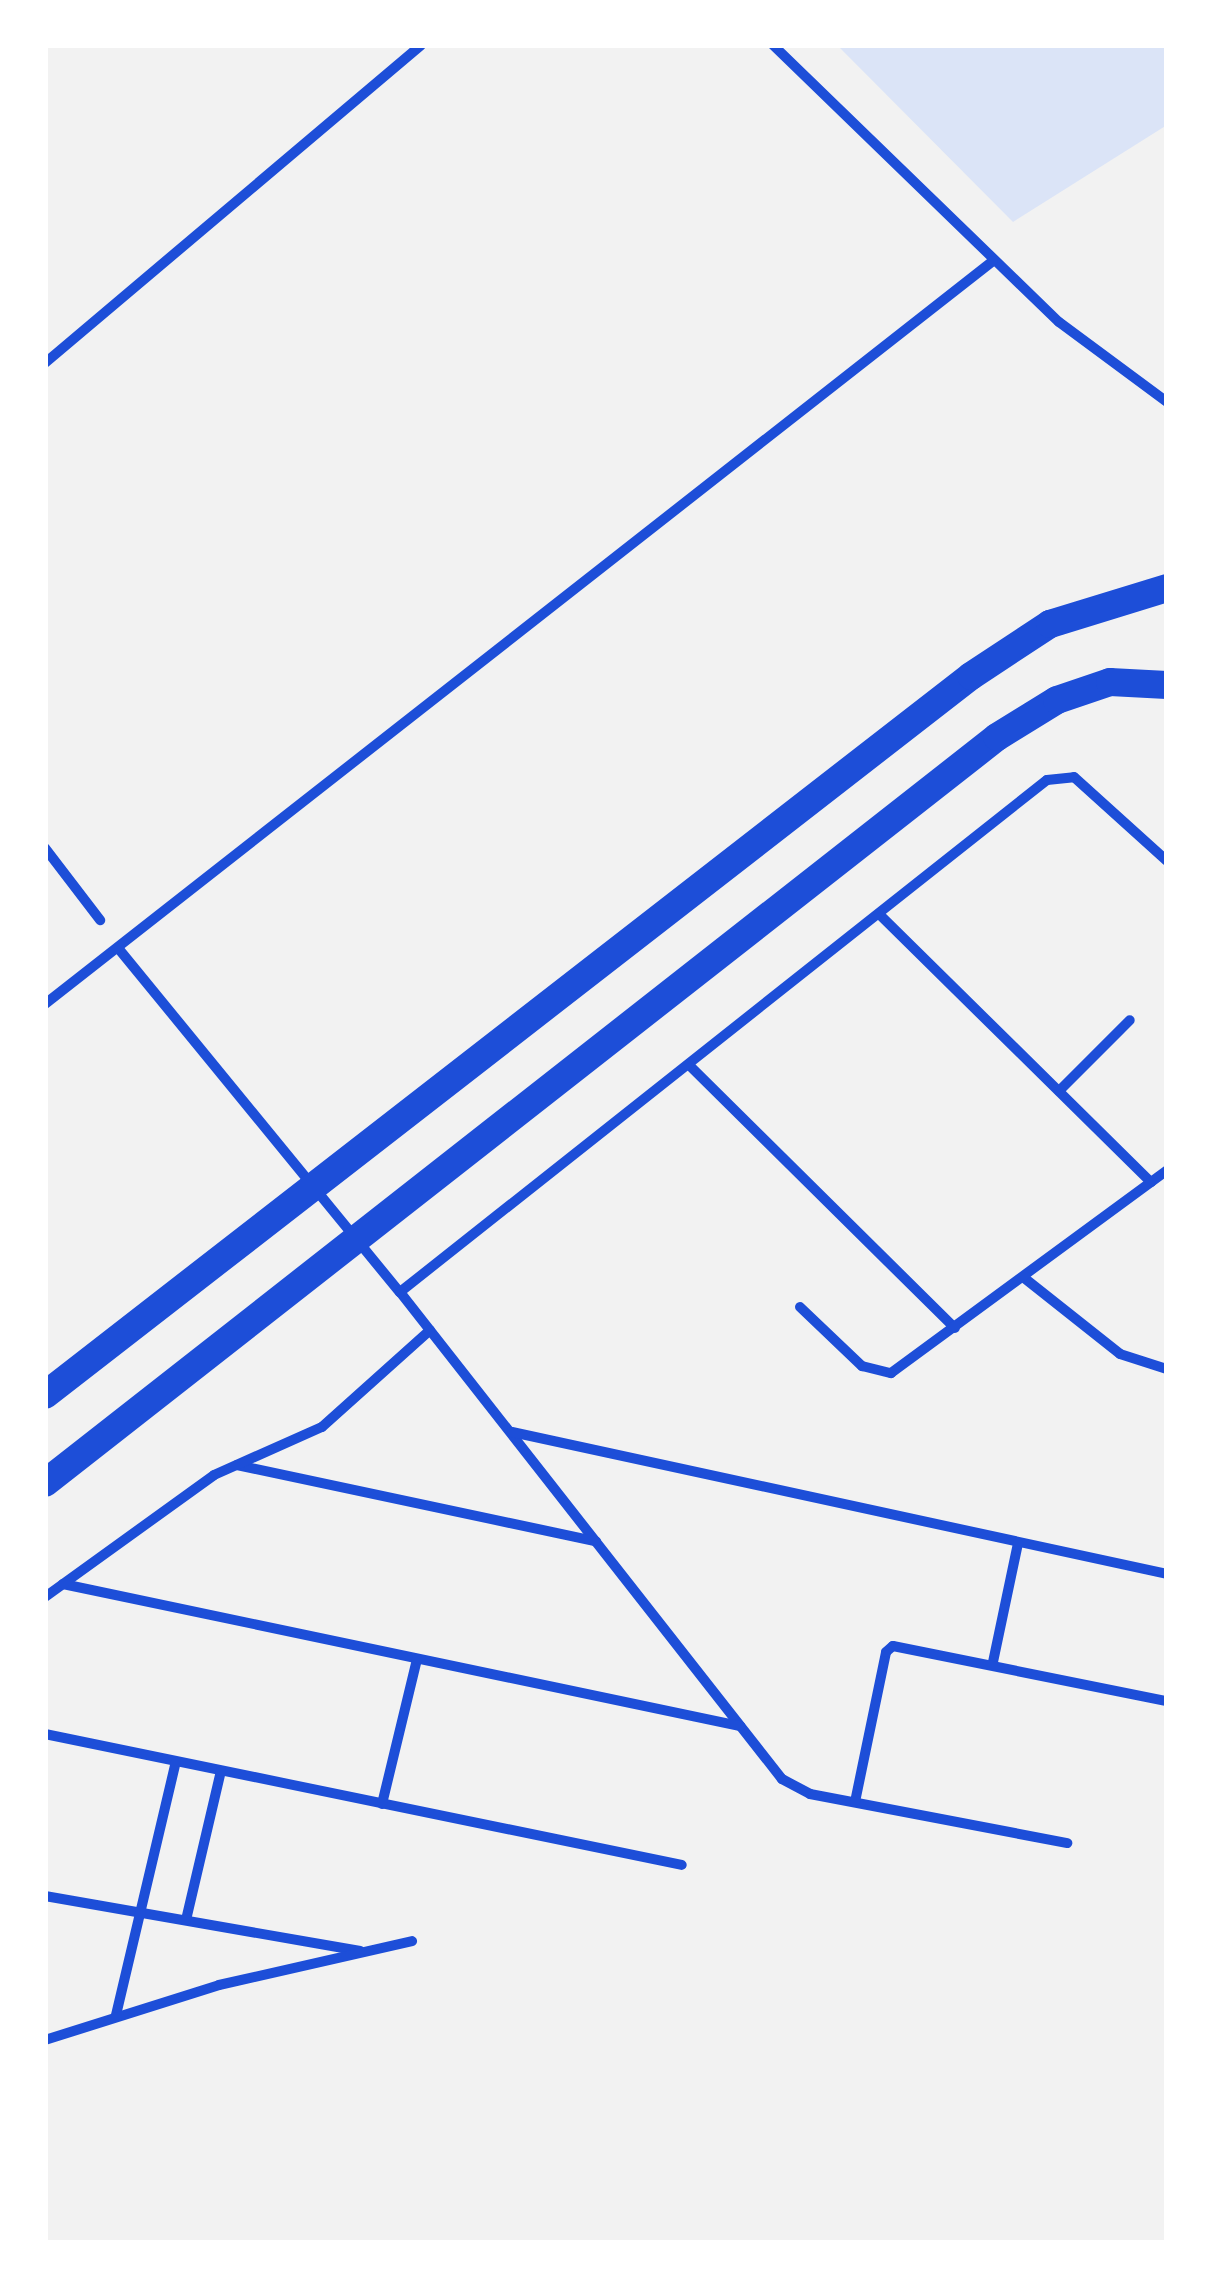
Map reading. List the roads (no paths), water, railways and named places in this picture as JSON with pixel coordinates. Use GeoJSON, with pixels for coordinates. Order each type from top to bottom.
{"type":"FeatureCollection","features":[{"type":"Feature","properties":{"kind":"highway"},"geometry":{"type":"LineString","coordinates":[[45,1395],[972,676],[1050,624],[1167,588]]}},
{"type":"Feature","properties":{"kind":"highway"},"geometry":{"type":"LineString","coordinates":[[45,1482],[357,1242],[997,737],[1057,700],[1110,682],[1167,685]]}},
{"type":"Feature","properties":{"kind":"street"},"geometry":{"type":"LineString","coordinates":[[45,364],[422,45]]}},
{"type":"Feature","properties":{"kind":"street"},"geometry":{"type":"LineString","coordinates":[[773,45],[1060,322],[1167,402]]}},
{"type":"Feature","properties":{"kind":"street"},"geometry":{"type":"LineString","coordinates":[[45,1004],[992,260]]}},
{"type":"Feature","properties":{"kind":"street"},"geometry":{"type":"LineString","coordinates":[[400,1292],[1055,776],[1081,782],[1167,861]]}},
{"type":"Feature","properties":{"kind":"street"},"geometry":{"type":"LineString","coordinates":[[45,848],[100,920]]}},
{"type":"Feature","properties":{"kind":"street"},"geometry":{"type":"LineString","coordinates":[[878,914],[1151,1182]]}},
{"type":"Feature","properties":{"kind":"street"},"geometry":{"type":"LineString","coordinates":[[118,948],[400,1292],[790,1786],[1066,1844]]}},
{"type":"Feature","properties":{"kind":"street"},"geometry":{"type":"LineString","coordinates":[[1059,1091],[1130,1020]]}},
{"type":"Feature","properties":{"kind":"street"},"geometry":{"type":"LineString","coordinates":[[689,1065],[954,1328]]}},
{"type":"Feature","properties":{"kind":"street"},"geometry":{"type":"LineString","coordinates":[[800,1307],[882,1376],[954,1328],[1167,1170]]}},
{"type":"Feature","properties":{"kind":"street"},"geometry":{"type":"LineString","coordinates":[[1023,1277],[1120,1354],[1167,1370]]}},
{"type":"Feature","properties":{"kind":"street"},"geometry":{"type":"LineString","coordinates":[[45,1597],[236,1464],[322,1428],[430,1330]]}},
{"type":"Feature","properties":{"kind":"street"},"geometry":{"type":"LineString","coordinates":[[512,1432],[1167,1574]]}},
{"type":"Feature","properties":{"kind":"street"},"geometry":{"type":"LineString","coordinates":[[236,1464],[596,1541]]}},
{"type":"Feature","properties":{"kind":"street"},"geometry":{"type":"LineString","coordinates":[[994,1662],[1018,1543]]}},
{"type":"Feature","properties":{"kind":"street"},"geometry":{"type":"LineString","coordinates":[[63,1584],[741,1726]]}},
{"type":"Feature","properties":{"kind":"street"},"geometry":{"type":"LineString","coordinates":[[855,1802],[888,1648],[994,1662],[1167,1700]]}},
{"type":"Feature","properties":{"kind":"street"},"geometry":{"type":"LineString","coordinates":[[382,1804],[417,1659]]}},
{"type":"Feature","properties":{"kind":"street"},"geometry":{"type":"LineString","coordinates":[[45,1734],[682,1865]]}},
{"type":"Feature","properties":{"kind":"street"},"geometry":{"type":"LineString","coordinates":[[116,2015],[176,1762]]}},
{"type":"Feature","properties":{"kind":"street"},"geometry":{"type":"LineString","coordinates":[[186,1920],[221,1771]]}},
{"type":"Feature","properties":{"kind":"street"},"geometry":{"type":"LineString","coordinates":[[45,1896],[366,1952]]}},
{"type":"Feature","properties":{"kind":"street"},"geometry":{"type":"LineString","coordinates":[[45,2040],[116,2015],[412,1941]]}}]}
